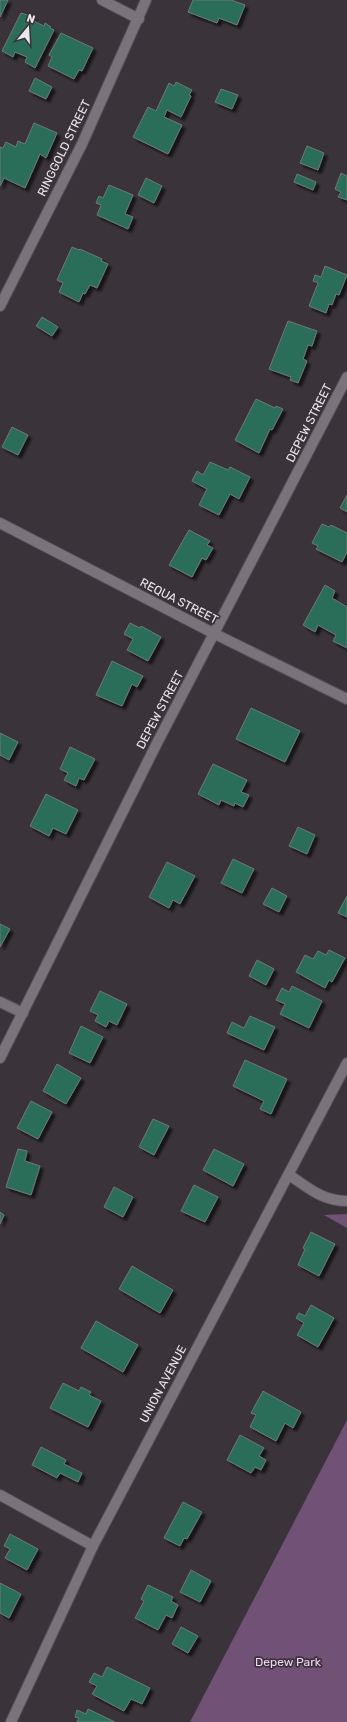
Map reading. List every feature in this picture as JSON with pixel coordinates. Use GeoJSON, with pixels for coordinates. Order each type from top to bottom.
{"type":"FeatureCollection","features":[{"type":"Feature","properties":{"kind":"street"},"geometry":{"type":"LineString","coordinates":[[102,0],[139,19]]}},
{"type":"Feature","properties":{"kind":"street","name":"RINGGOLD STREET"},"geometry":{"type":"LineString","coordinates":[[0,306],[82,144],[139,19],[146,0]]}},
{"type":"Feature","properties":{"kind":"street","name":"DEPEW STREET"},"geometry":{"type":"LineString","coordinates":[[0,1058],[156,745],[215,634],[347,377]]}},
{"type":"Feature","properties":{"kind":"street","name":"REQUA STREET"},"geometry":{"type":"LineString","coordinates":[[0,523],[215,634],[347,699]]}},
{"type":"Feature","properties":{"kind":"street"},"geometry":{"type":"LineString","coordinates":[[0,1002],[23,1013]]}},
{"type":"Feature","properties":{"kind":"street","name":"UNION AVENUE"},"geometry":{"type":"LineString","coordinates":[[11,1722],[93,1546],[290,1174],[347,1063]]}},
{"type":"Feature","properties":{"kind":"street"},"geometry":{"type":"LineString","coordinates":[[290,1174],[320,1196],[335,1201],[347,1201]]}},
{"type":"Feature","properties":{"kind":"street"},"geometry":{"type":"LineString","coordinates":[[0,1495],[93,1546]]}},
{"type":"Feature","properties":{"kind":"green space"},"geometry":{"type":"Polygon","coordinates":[[[347,1214],[347,1228],[324,1215],[347,1214]]]}},
{"type":"Feature","properties":{"kind":"green space","name":"Depew Park"},"geometry":{"type":"Polygon","coordinates":[[[347,1420],[347,1722],[190,1722],[347,1420]]]}},
{"type":"Feature","properties":{"kind":"building"},"geometry":{"type":"Polygon","coordinates":[[[0,0],[8,0],[0,17],[0,0]]]}},
{"type":"Feature","properties":{"kind":"building"},"geometry":{"type":"Polygon","coordinates":[[[193,0],[231,0],[245,5],[237,25],[219,18],[217,23],[188,12],[193,0]]]}},
{"type":"Feature","properties":{"kind":"building"},"geometry":{"type":"Polygon","coordinates":[[[21,13],[33,17],[32,20],[44,26],[45,23],[54,30],[35,68],[25,62],[27,57],[15,52],[13,57],[2,51],[21,13]]]}},
{"type":"Feature","properties":{"kind":"building"},"geometry":{"type":"Polygon","coordinates":[[[61,33],[93,48],[82,71],[79,70],[74,79],[48,66],[52,57],[49,55],[61,33]]]}},
{"type":"Feature","properties":{"kind":"building"},"geometry":{"type":"Polygon","coordinates":[[[35,78],[52,87],[46,99],[29,91],[35,78]]]}},
{"type":"Feature","properties":{"kind":"building"},"geometry":{"type":"Polygon","coordinates":[[[176,82],[192,90],[189,95],[191,96],[181,117],[167,110],[164,117],[182,125],[168,154],[133,137],[148,107],[156,111],[169,83],[174,86],[176,82]]]}},
{"type":"Feature","properties":{"kind":"building"},"geometry":{"type":"Polygon","coordinates":[[[221,89],[238,95],[232,109],[215,102],[221,89]]]}},
{"type":"Feature","properties":{"kind":"building"},"geometry":{"type":"Polygon","coordinates":[[[34,123],[57,133],[46,158],[40,154],[25,188],[4,178],[0,186],[0,147],[3,148],[6,142],[16,147],[18,141],[25,144],[34,123]]]}},
{"type":"Feature","properties":{"kind":"building"},"geometry":{"type":"Polygon","coordinates":[[[307,146],[324,153],[318,170],[300,163],[307,146]]]}},
{"type":"Feature","properties":{"kind":"building"},"geometry":{"type":"Polygon","coordinates":[[[341,173],[347,176],[347,200],[338,197],[341,192],[335,189],[341,173]]]}},
{"type":"Feature","properties":{"kind":"building"},"geometry":{"type":"Polygon","coordinates":[[[297,174],[316,182],[313,190],[294,182],[297,174]]]}},
{"type":"Feature","properties":{"kind":"building"},"geometry":{"type":"Polygon","coordinates":[[[146,178],[162,186],[154,203],[138,195],[146,178]]]}},
{"type":"Feature","properties":{"kind":"building"},"geometry":{"type":"Polygon","coordinates":[[[109,185],[133,195],[125,214],[133,217],[128,229],[97,215],[101,205],[96,203],[99,196],[103,198],[109,185]]]}},
{"type":"Feature","properties":{"kind":"building"},"geometry":{"type":"Polygon","coordinates":[[[72,247],[102,259],[101,261],[108,264],[97,288],[90,285],[85,294],[83,293],[79,302],[59,292],[63,283],[57,280],[72,247]]]}},
{"type":"Feature","properties":{"kind":"building"},"geometry":{"type":"Polygon","coordinates":[[[325,266],[347,275],[339,295],[336,294],[332,305],[329,304],[326,313],[309,306],[318,283],[313,281],[315,275],[321,277],[325,266]]]}},
{"type":"Feature","properties":{"kind":"building"},"geometry":{"type":"Polygon","coordinates":[[[42,317],[58,327],[52,336],[36,326],[42,317]]]}},
{"type":"Feature","properties":{"kind":"building"},"geometry":{"type":"Polygon","coordinates":[[[288,321],[317,331],[312,346],[308,345],[303,359],[307,361],[298,383],[290,380],[291,377],[269,369],[288,321]]]}},
{"type":"Feature","properties":{"kind":"building"},"geometry":{"type":"Polygon","coordinates":[[[256,399],[275,408],[276,406],[283,409],[272,430],[270,429],[259,453],[235,440],[256,399]]]}},
{"type":"Feature","properties":{"kind":"building"},"geometry":{"type":"Polygon","coordinates":[[[12,427],[28,435],[18,455],[2,447],[12,427]]]}},
{"type":"Feature","properties":{"kind":"building"},"geometry":{"type":"Polygon","coordinates":[[[210,462],[228,470],[230,467],[250,477],[239,499],[230,494],[219,515],[199,505],[207,489],[192,481],[197,471],[203,475],[210,462]]]}},
{"type":"Feature","properties":{"kind":"building"},"geometry":{"type":"Polygon","coordinates":[[[347,495],[347,512],[340,508],[347,495]]]}},
{"type":"Feature","properties":{"kind":"building"},"geometry":{"type":"Polygon","coordinates":[[[322,524],[329,527],[331,525],[347,533],[347,552],[342,562],[316,549],[318,546],[312,543],[322,524]]]}},
{"type":"Feature","properties":{"kind":"building"},"geometry":{"type":"Polygon","coordinates":[[[189,530],[210,541],[207,545],[213,548],[206,560],[202,558],[192,577],[169,565],[189,530]]]}},
{"type":"Feature","properties":{"kind":"building"},"geometry":{"type":"Polygon","coordinates":[[[325,585],[335,591],[332,598],[347,607],[347,648],[333,641],[336,635],[318,625],[315,632],[303,625],[325,585]]]}},
{"type":"Feature","properties":{"kind":"building"},"geometry":{"type":"Polygon","coordinates":[[[130,623],[140,628],[141,626],[161,637],[148,661],[127,650],[133,639],[124,634],[130,623]]]}},
{"type":"Feature","properties":{"kind":"building"},"geometry":{"type":"Polygon","coordinates":[[[112,661],[143,676],[137,687],[132,684],[122,706],[96,695],[112,661]]]}},
{"type":"Feature","properties":{"kind":"building"},"geometry":{"type":"Polygon","coordinates":[[[251,708],[300,731],[285,762],[236,739],[251,708]]]}},
{"type":"Feature","properties":{"kind":"building"},"geometry":{"type":"Polygon","coordinates":[[[0,733],[18,742],[9,760],[0,755],[0,733]]]}},
{"type":"Feature","properties":{"kind":"building"},"geometry":{"type":"Polygon","coordinates":[[[70,747],[95,759],[84,780],[79,778],[76,786],[64,780],[68,773],[60,769],[70,747]]]}},
{"type":"Feature","properties":{"kind":"building"},"geometry":{"type":"Polygon","coordinates":[[[213,764],[247,780],[241,792],[249,795],[243,807],[235,803],[234,806],[221,800],[219,805],[198,794],[213,764]]]}},
{"type":"Feature","properties":{"kind":"building"},"geometry":{"type":"Polygon","coordinates":[[[46,794],[78,810],[66,834],[53,828],[49,836],[30,826],[46,794]]]}},
{"type":"Feature","properties":{"kind":"building"},"geometry":{"type":"Polygon","coordinates":[[[298,827],[315,835],[307,854],[289,846],[298,827]]]}},
{"type":"Feature","properties":{"kind":"building"},"geometry":{"type":"Polygon","coordinates":[[[233,859],[254,869],[242,893],[221,883],[233,859]]]}},
{"type":"Feature","properties":{"kind":"building"},"geometry":{"type":"Polygon","coordinates":[[[167,862],[195,876],[180,904],[173,900],[169,908],[149,897],[167,862]]]}},
{"type":"Feature","properties":{"kind":"building"},"geometry":{"type":"Polygon","coordinates":[[[272,888],[287,896],[279,912],[263,904],[272,888]]]}},
{"type":"Feature","properties":{"kind":"building"},"geometry":{"type":"Polygon","coordinates":[[[347,896],[347,917],[338,913],[347,896]]]}},
{"type":"Feature","properties":{"kind":"building"},"geometry":{"type":"Polygon","coordinates":[[[0,924],[10,929],[0,947],[0,924]]]}},
{"type":"Feature","properties":{"kind":"building"},"geometry":{"type":"Polygon","coordinates":[[[329,950],[345,958],[332,982],[329,980],[325,988],[296,972],[305,955],[313,959],[318,951],[326,955],[329,950]]]}},
{"type":"Feature","properties":{"kind":"building"},"geometry":{"type":"Polygon","coordinates":[[[257,960],[274,969],[266,985],[249,976],[257,960]]]}},
{"type":"Feature","properties":{"kind":"building"},"geometry":{"type":"Polygon","coordinates":[[[292,986],[322,1001],[309,1028],[280,1014],[285,1004],[276,1000],[282,988],[289,992],[292,986]]]}},
{"type":"Feature","properties":{"kind":"building"},"geometry":{"type":"Polygon","coordinates":[[[100,991],[127,1004],[117,1025],[109,1021],[106,1027],[95,1021],[98,1015],[90,1011],[100,991]]]}},
{"type":"Feature","properties":{"kind":"building"},"geometry":{"type":"Polygon","coordinates":[[[250,1016],[275,1027],[264,1050],[227,1033],[232,1022],[244,1028],[250,1016]]]}},
{"type":"Feature","properties":{"kind":"building"},"geometry":{"type":"Polygon","coordinates":[[[81,1026],[103,1037],[90,1063],[69,1053],[81,1026]]]}},
{"type":"Feature","properties":{"kind":"building"},"geometry":{"type":"Polygon","coordinates":[[[245,1060],[287,1079],[271,1114],[260,1109],[264,1101],[233,1086],[245,1060]]]}},
{"type":"Feature","properties":{"kind":"building"},"geometry":{"type":"Polygon","coordinates":[[[57,1064],[81,1078],[66,1104],[43,1091],[57,1064]]]}},
{"type":"Feature","properties":{"kind":"building"},"geometry":{"type":"Polygon","coordinates":[[[31,1101],[52,1112],[38,1139],[17,1128],[31,1101]]]}},
{"type":"Feature","properties":{"kind":"building"},"geometry":{"type":"Polygon","coordinates":[[[153,1119],[169,1126],[154,1155],[139,1147],[153,1119]]]}},
{"type":"Feature","properties":{"kind":"building"},"geometry":{"type":"Polygon","coordinates":[[[18,1149],[27,1151],[25,1161],[40,1166],[31,1195],[6,1187],[18,1149]]]}},
{"type":"Feature","properties":{"kind":"building"},"geometry":{"type":"Polygon","coordinates":[[[214,1149],[244,1164],[233,1186],[203,1170],[214,1149]]]}},
{"type":"Feature","properties":{"kind":"building"},"geometry":{"type":"Polygon","coordinates":[[[194,1185],[218,1197],[205,1222],[181,1211],[194,1185]]]}},
{"type":"Feature","properties":{"kind":"building"},"geometry":{"type":"Polygon","coordinates":[[[114,1187],[133,1197],[123,1217],[104,1207],[114,1187]]]}},
{"type":"Feature","properties":{"kind":"building"},"geometry":{"type":"Polygon","coordinates":[[[0,1212],[4,1215],[0,1224],[0,1212]]]}},
{"type":"Feature","properties":{"kind":"building"},"geometry":{"type":"Polygon","coordinates":[[[311,1232],[335,1244],[319,1276],[298,1265],[305,1249],[303,1248],[311,1232]]]}},
{"type":"Feature","properties":{"kind":"building"},"geometry":{"type":"Polygon","coordinates":[[[132,1266],[173,1290],[160,1313],[119,1289],[132,1266]]]}},
{"type":"Feature","properties":{"kind":"building"},"geometry":{"type":"Polygon","coordinates":[[[311,1305],[334,1318],[318,1347],[297,1335],[304,1323],[296,1318],[299,1313],[305,1316],[311,1305]]]}},
{"type":"Feature","properties":{"kind":"building"},"geometry":{"type":"Polygon","coordinates":[[[96,1321],[138,1345],[123,1372],[81,1348],[96,1321]]]}},
{"type":"Feature","properties":{"kind":"building"},"geometry":{"type":"Polygon","coordinates":[[[63,1383],[79,1391],[81,1387],[91,1392],[89,1395],[101,1401],[88,1427],[50,1408],[63,1383]]]}},
{"type":"Feature","properties":{"kind":"building"},"geometry":{"type":"Polygon","coordinates":[[[263,1391],[301,1412],[293,1428],[285,1423],[276,1441],[250,1427],[256,1415],[251,1413],[263,1391]]]}},
{"type":"Feature","properties":{"kind":"building"},"geometry":{"type":"Polygon","coordinates":[[[240,1435],[264,1448],[259,1456],[266,1460],[261,1470],[255,1467],[251,1473],[227,1460],[240,1435]]]}},
{"type":"Feature","properties":{"kind":"building"},"geometry":{"type":"Polygon","coordinates":[[[41,1447],[66,1460],[64,1464],[82,1473],[78,1482],[60,1473],[57,1478],[32,1465],[41,1447]]]}},
{"type":"Feature","properties":{"kind":"building"},"geometry":{"type":"Polygon","coordinates":[[[183,1502],[202,1512],[187,1539],[184,1538],[180,1546],[164,1538],[183,1502]]]}},
{"type":"Feature","properties":{"kind":"building"},"geometry":{"type":"Polygon","coordinates":[[[10,1534],[38,1549],[27,1570],[5,1558],[10,1549],[4,1546],[10,1534]]]}},
{"type":"Feature","properties":{"kind":"building"},"geometry":{"type":"Polygon","coordinates":[[[191,1570],[211,1581],[200,1602],[180,1592],[191,1570]]]}},
{"type":"Feature","properties":{"kind":"building"},"geometry":{"type":"Polygon","coordinates":[[[0,1583],[21,1594],[9,1618],[0,1613],[0,1583]]]}},
{"type":"Feature","properties":{"kind":"building"},"geometry":{"type":"Polygon","coordinates":[[[148,1585],[173,1597],[171,1601],[178,1605],[172,1618],[166,1615],[158,1630],[135,1618],[144,1601],[141,1599],[148,1585]]]}},
{"type":"Feature","properties":{"kind":"building"},"geometry":{"type":"Polygon","coordinates":[[[181,1627],[198,1636],[188,1653],[172,1644],[181,1627]]]}},
{"type":"Feature","properties":{"kind":"building"},"geometry":{"type":"Polygon","coordinates":[[[107,1667],[150,1688],[142,1704],[131,1699],[124,1711],[92,1694],[97,1686],[89,1682],[94,1673],[102,1677],[107,1667]]]}},
{"type":"Feature","properties":{"kind":"building"},"geometry":{"type":"Polygon","coordinates":[[[88,1709],[115,1722],[77,1722],[79,1718],[75,1717],[77,1710],[86,1714],[88,1709]]]}}]}
